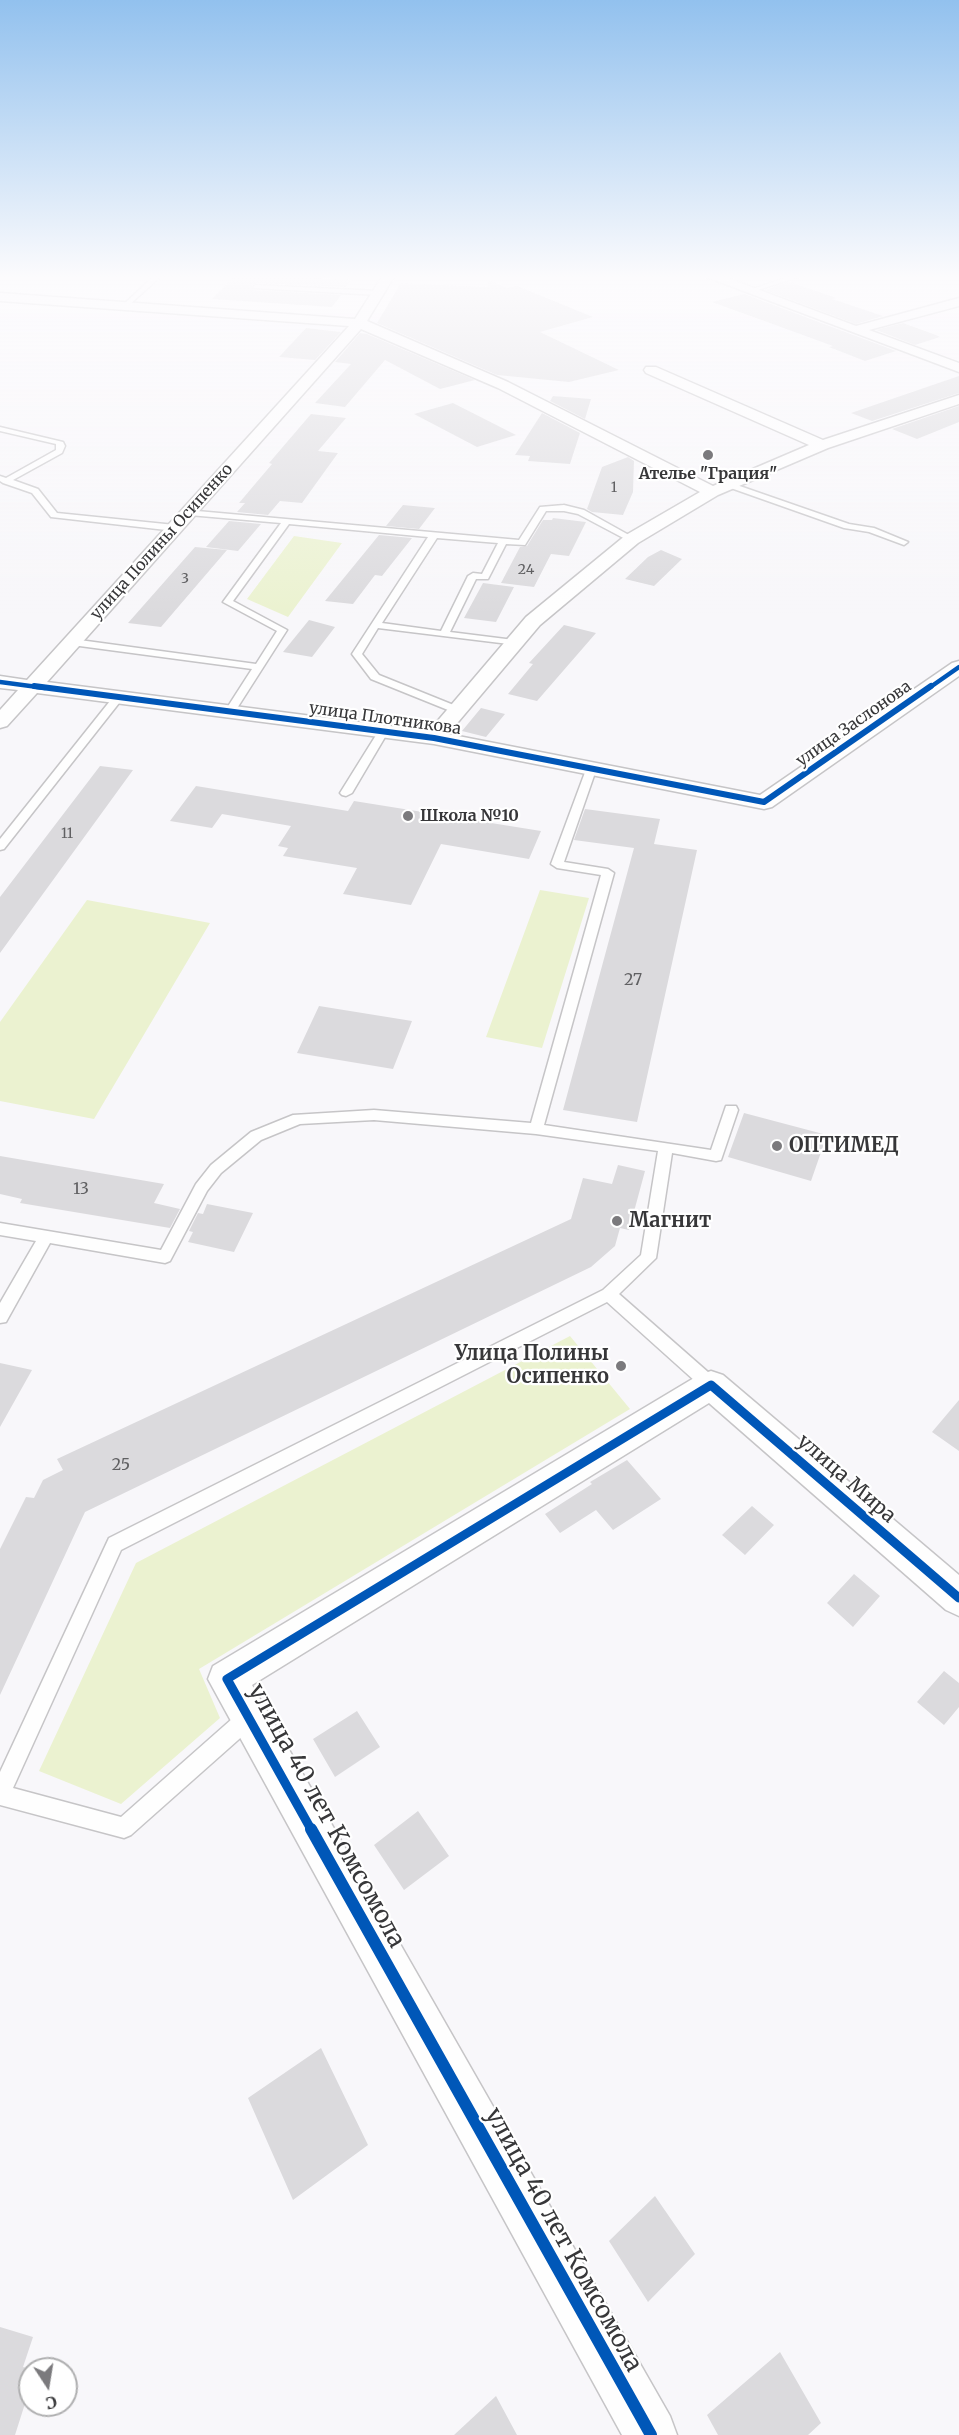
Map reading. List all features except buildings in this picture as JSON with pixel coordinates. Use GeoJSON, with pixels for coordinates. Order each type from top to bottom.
{"type":"FeatureCollection","features":[{"type":"Feature","properties":{"kind":"street","name":"улица Полины Осипенко"},"geometry":{"type":"LineString","coordinates":[[0,722],[301,389]]}},
{"type":"Feature","properties":{"kind":"street"},"geometry":{"type":"LineString","coordinates":[[510,389],[712,492]]}},
{"type":"Feature","properties":{"kind":"street"},"geometry":{"type":"LineString","coordinates":[[695,389],[822,445]]}},
{"type":"Feature","properties":{"kind":"street"},"geometry":{"type":"LineString","coordinates":[[434,738],[533,621],[632,539],[712,492],[822,445],[959,399]]}},
{"type":"Feature","properties":{"kind":"street","name":"улица Заслонова"},"geometry":{"type":"LineString","coordinates":[[764,802],[959,667]]}},
{"type":"Feature","properties":{"kind":"street","name":"улица Плотникова"},"geometry":{"type":"LineString","coordinates":[[0,682],[434,738],[764,802]]}},
{"type":"Feature","properties":{"kind":"street","name":"улица Мира"},"geometry":{"type":"LineString","coordinates":[[711,1385],[957,1590]]}},
{"type":"Feature","properties":{"kind":"street","name":"улица 40 лет Комсомола"},"geometry":{"type":"LineString","coordinates":[[651,2435],[226,1679],[711,1385]]}},
{"type":"Feature","properties":{"kind":"lane"},"geometry":{"type":"LineString","coordinates":[[0,429],[59,442],[61,447],[58,451],[3,479]]}},
{"type":"Feature","properties":{"kind":"lane"},"geometry":{"type":"LineString","coordinates":[[3,479],[35,491],[54,515],[175,528]]}},
{"type":"Feature","properties":{"kind":"lane"},"geometry":{"type":"LineString","coordinates":[[731,485],[847,526],[871,530],[904,542]]}},
{"type":"Feature","properties":{"kind":"lane"},"geometry":{"type":"LineString","coordinates":[[189,512],[522,543],[543,509],[564,508],[581,512],[632,539]]}},
{"type":"Feature","properties":{"kind":"lane"},"geometry":{"type":"LineString","coordinates":[[230,711],[282,630],[228,602],[287,521]]}},
{"type":"Feature","properties":{"kind":"lane"},"geometry":{"type":"LineString","coordinates":[[434,535],[357,654],[375,677],[457,710]]}},
{"type":"Feature","properties":{"kind":"lane"},"geometry":{"type":"LineString","coordinates":[[444,634],[473,576],[485,577],[503,542]]}},
{"type":"Feature","properties":{"kind":"lane"},"geometry":{"type":"LineString","coordinates":[[375,625],[514,643]]}},
{"type":"Feature","properties":{"kind":"lane"},"geometry":{"type":"LineString","coordinates":[[72,642],[259,667]]}},
{"type":"Feature","properties":{"kind":"lane"},"geometry":{"type":"LineString","coordinates":[[0,847],[118,698]]}},
{"type":"Feature","properties":{"kind":"lane"},"geometry":{"type":"LineString","coordinates":[[346,793],[383,732]]}},
{"type":"Feature","properties":{"kind":"lane"},"geometry":{"type":"LineString","coordinates":[[536,1129],[608,873],[557,864],[592,767]]}},
{"type":"Feature","properties":{"kind":"lane"},"geometry":{"type":"LineString","coordinates":[[0,1229],[165,1257],[201,1188],[216,1169],[256,1136],[298,1119],[374,1115],[536,1129],[716,1156],[731,1110]]}},
{"type":"Feature","properties":{"kind":"lane"},"geometry":{"type":"LineString","coordinates":[[248,1718],[124,1828],[0,1795],[115,1544],[609,1294],[648,1258],[666,1147]]}},
{"type":"Feature","properties":{"kind":"lane"},"geometry":{"type":"LineString","coordinates":[[0,1317],[46,1237]]}},
{"type":"Feature","properties":{"kind":"lane","name":"улица Мира"},"geometry":{"type":"LineString","coordinates":[[609,1294],[711,1385]]}},
{"type":"Feature","properties":{"kind":"green space"},"geometry":{"type":"Polygon","coordinates":[[[294,536],[342,543],[288,617],[247,599],[294,536]]]}},
{"type":"Feature","properties":{"kind":"green space"},"geometry":{"type":"Polygon","coordinates":[[[540,890],[589,898],[542,1048],[486,1037],[540,890]]]}},
{"type":"Feature","properties":{"kind":"green space"},"geometry":{"type":"Polygon","coordinates":[[[87,900],[210,923],[94,1119],[0,1101],[0,1022],[87,900]]]}},
{"type":"Feature","properties":{"kind":"green space"},"geometry":{"type":"Polygon","coordinates":[[[570,1336],[630,1409],[199,1669],[220,1718],[121,1804],[39,1771],[136,1563],[570,1336]]]}},
{"type":"Feature","properties":{"kind":"cycle path"},"geometry":{"type":"LineString","coordinates":[[0,682],[434,738],[764,802],[959,667]]}},
{"type":"Feature","properties":{"kind":"cycle path"},"geometry":{"type":"LineString","coordinates":[[651,2435],[227,1679],[711,1385],[959,1598]]}},
{"type":"Feature","properties":{"kind":"place","name":"Ателье \"Грация\""},"geometry":{"type":"Point","coordinates":[708,455]}},
{"type":"Feature","properties":{"kind":"place","name":"Школа №10"},"geometry":{"type":"Point","coordinates":[408,816]}},
{"type":"Feature","properties":{"kind":"place","name":"ОПТИМЕД"},"geometry":{"type":"Point","coordinates":[777,1146]}},
{"type":"Feature","properties":{"kind":"place","name":"Магнит"},"geometry":{"type":"Point","coordinates":[617,1221]}},
{"type":"Feature","properties":{"kind":"place","name":"Улица Полины Осипенко"},"geometry":{"type":"Point","coordinates":[621,1366]}}]}
